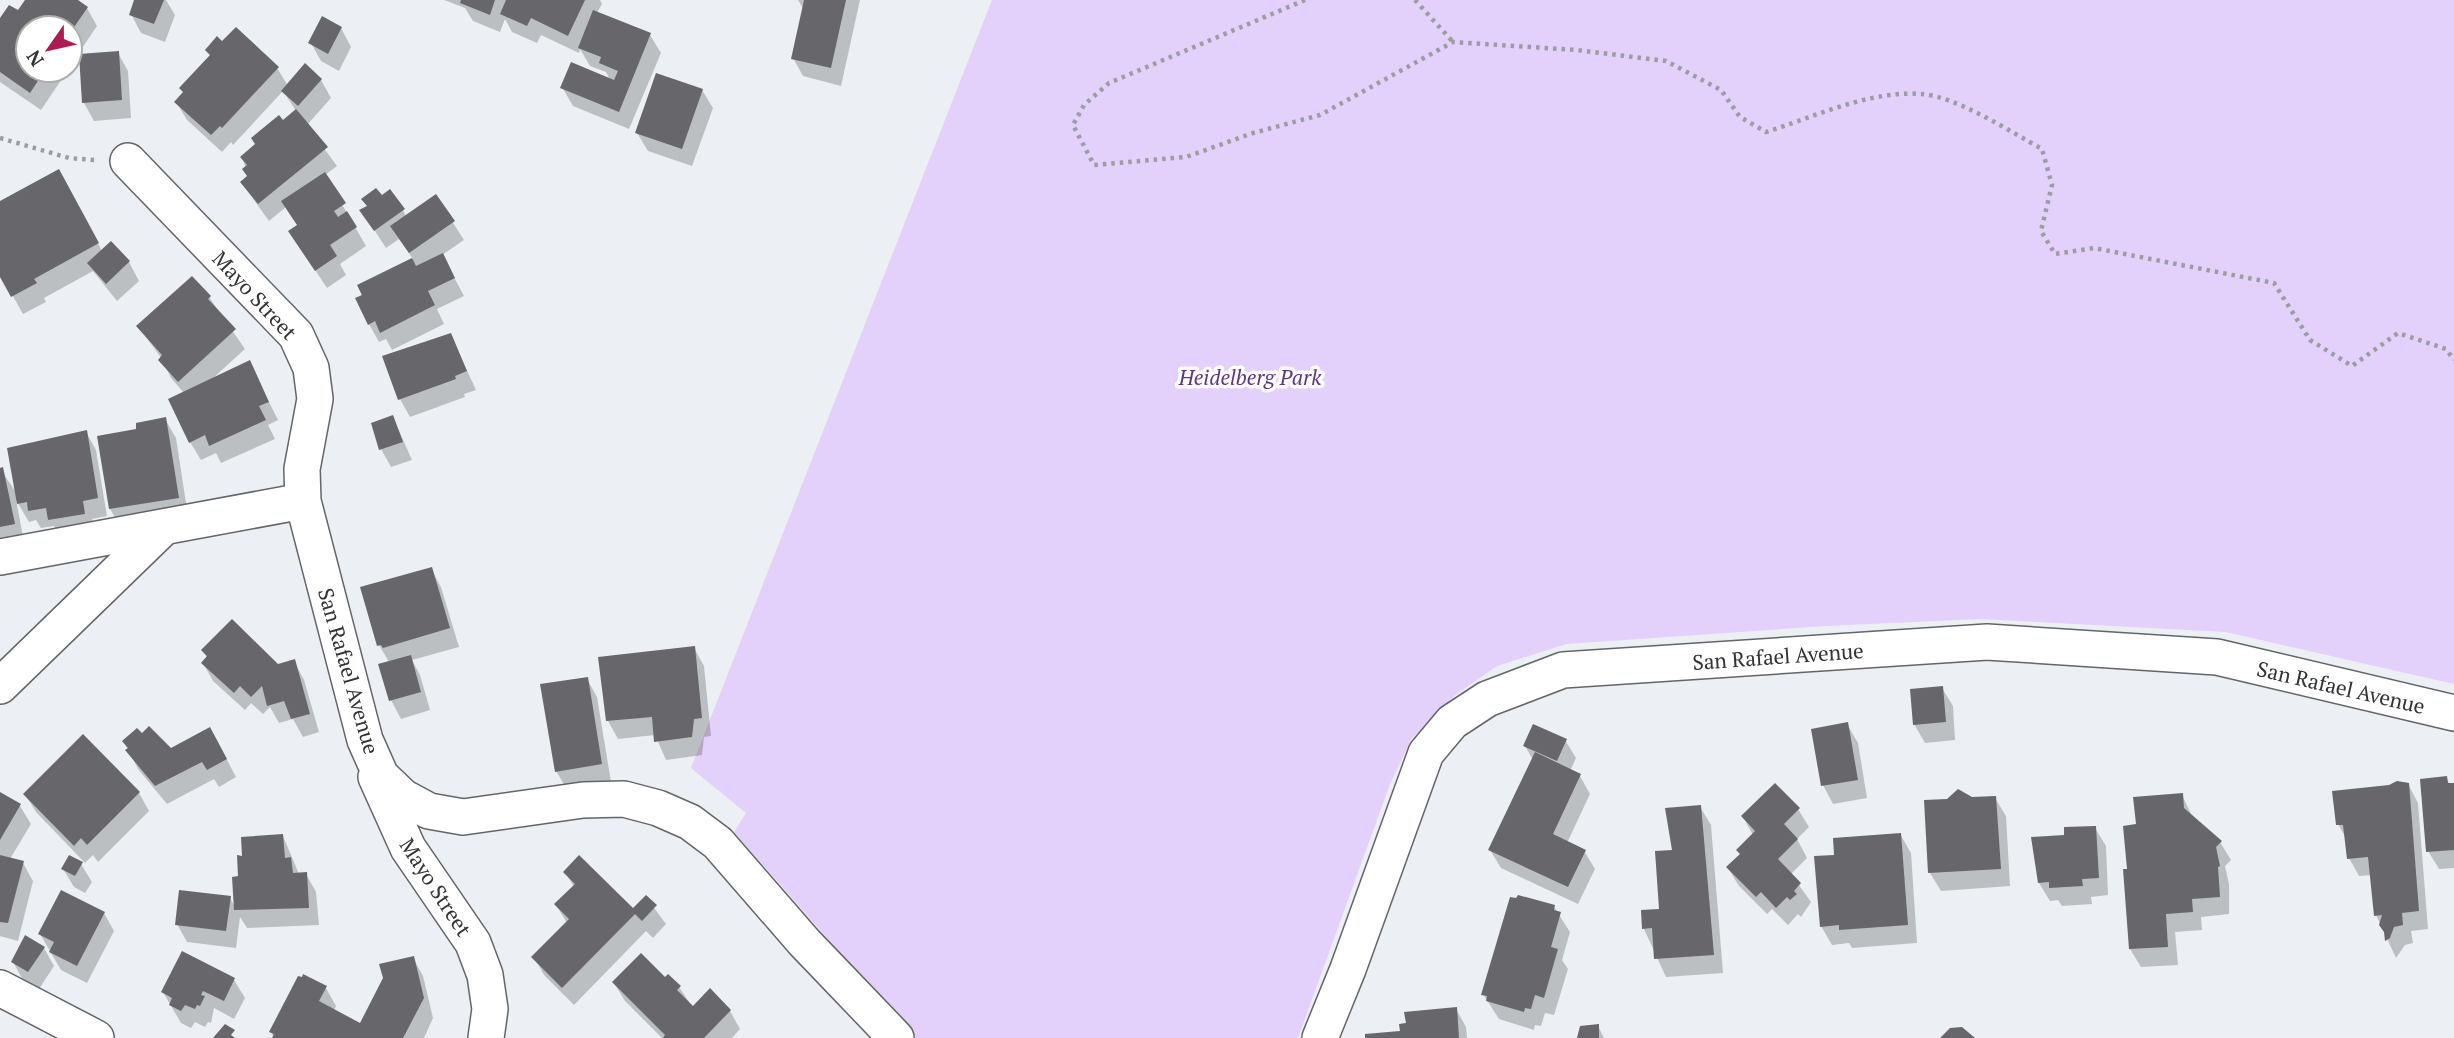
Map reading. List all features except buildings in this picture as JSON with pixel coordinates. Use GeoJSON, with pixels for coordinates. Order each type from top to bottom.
{"type":"FeatureCollection","features":[{"type":"Feature","properties":{"kind":"street","name":"Mayo Street"},"geometry":{"type":"LineString","coordinates":[[128,162],[296,335],[311,368],[315,400],[302,469],[303,501]]}},
{"type":"Feature","properties":{"kind":"street"},"geometry":{"type":"LineString","coordinates":[[0,557],[303,501]]}},
{"type":"Feature","properties":{"kind":"street","name":"San Rafael Avenue"},"geometry":{"type":"LineString","coordinates":[[303,501],[365,740],[381,776],[403,797],[429,811],[463,817],[583,800],[624,799],[658,808],[690,822],[719,843],[804,942],[896,1038]]}},
{"type":"Feature","properties":{"kind":"street"},"geometry":{"type":"LineString","coordinates":[[0,686],[162,529]]}},
{"type":"Feature","properties":{"kind":"street","name":"San Rafael Avenue"},"geometry":{"type":"LineString","coordinates":[[1320,1038],[1348,969],[1426,753],[1452,722],[1487,699],[1563,670],[1987,642],[2217,657],[2454,713]]}},
{"type":"Feature","properties":{"kind":"street","name":"Mayo Street"},"geometry":{"type":"LineString","coordinates":[[365,740],[381,792],[408,848],[473,943],[485,975],[490,1009],[486,1038]]}},
{"type":"Feature","properties":{"kind":"street"},"geometry":{"type":"LineString","coordinates":[[0,988],[96,1038]]}},
{"type":"Feature","properties":{"kind":"path"},"geometry":{"type":"LineString","coordinates":[[1305,0],[1109,83],[1084,105],[1073,125],[1094,165],[1186,156],[1320,115],[1453,42],[1577,50],[1666,61],[1721,90],[1740,117],[1766,132],[1877,97],[1922,94],[1972,111],[2042,149],[2052,185],[2041,231],[2055,254],[2094,248],[2274,283],[2310,340],[2352,366],[2399,333],[2446,349],[2454,360]]}},
{"type":"Feature","properties":{"kind":"path"},"geometry":{"type":"LineString","coordinates":[[1415,0],[1453,42]]}},
{"type":"Feature","properties":{"kind":"path"},"geometry":{"type":"LineString","coordinates":[[0,138],[69,158],[128,162]]}},
{"type":"Feature","properties":{"kind":"green space","name":"Heidelberg Park"},"geometry":{"type":"Polygon","coordinates":[[[992,0],[2454,0],[2454,684],[2226,632],[1980,619],[1825,626],[1566,644],[1497,666],[1454,696],[1412,738],[1390,784],[1298,1038],[915,1038],[734,832],[746,813],[691,768],[992,0]]]}}]}
